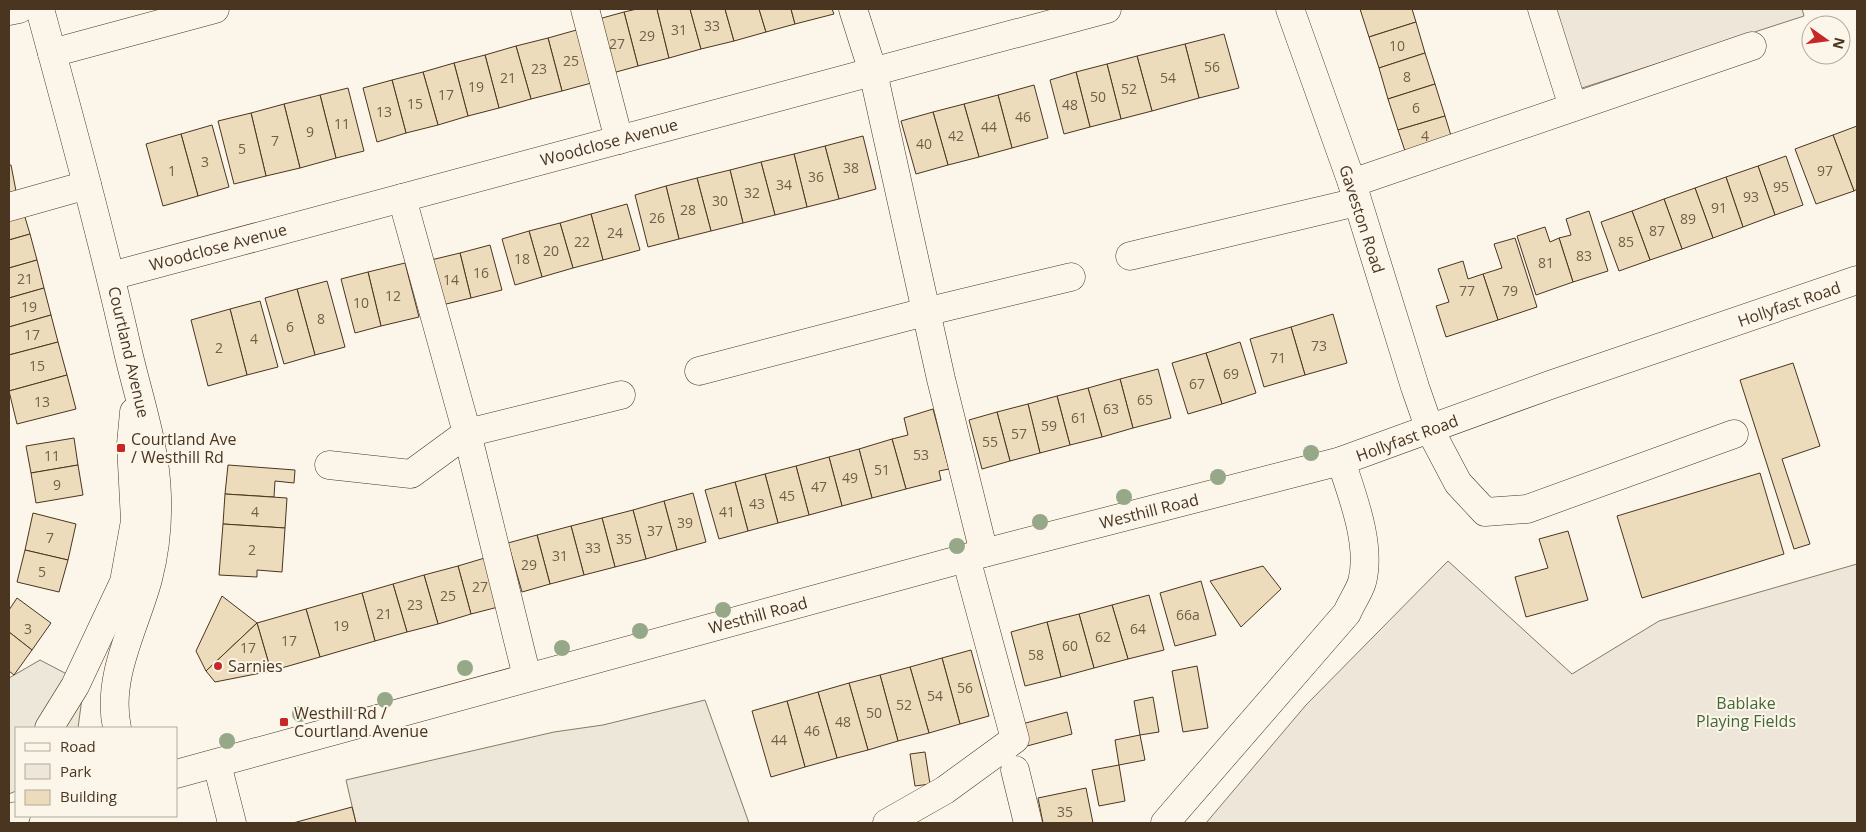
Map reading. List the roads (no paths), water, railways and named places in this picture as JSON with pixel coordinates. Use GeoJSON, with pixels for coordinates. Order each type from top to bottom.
{"type":"FeatureCollection","features":[{"type":"Feature","properties":{"kind":"street"},"geometry":{"type":"LineString","coordinates":[[9,11],[20,9]]}},
{"type":"Feature","properties":{"kind":"street","name":"Courtland Avenue"},"geometry":{"type":"LineString","coordinates":[[40,9],[111,276],[152,454],[157,495],[156,535],[148,579],[134,618],[120,668],[115,696],[117,727]]}},
{"type":"Feature","properties":{"kind":"street"},"geometry":{"type":"LineString","coordinates":[[52,53],[215,9]]}},
{"type":"Feature","properties":{"kind":"street"},"geometry":{"type":"LineString","coordinates":[[585,9],[619,140]]}},
{"type":"Feature","properties":{"kind":"street"},"geometry":{"type":"LineString","coordinates":[[853,9],[873,72],[926,312],[975,556],[1015,739],[945,790],[887,823]]}},
{"type":"Feature","properties":{"kind":"street","name":"Woodclose Avenue"},"geometry":{"type":"LineString","coordinates":[[111,276],[1107,9]]}},
{"type":"Feature","properties":{"kind":"street","name":"Gaveston Road"},"geometry":{"type":"LineString","coordinates":[[1290,9],[1355,192],[1414,387],[1430,430],[1458,483],[1485,512],[1527,509],[1734,434]]}},
{"type":"Feature","properties":{"kind":"street"},"geometry":{"type":"LineString","coordinates":[[1542,9],[1573,107]]}},
{"type":"Feature","properties":{"kind":"street"},"geometry":{"type":"LineString","coordinates":[[1130,256],[1355,192],[1573,107],[1752,46]]}},
{"type":"Feature","properties":{"kind":"street"},"geometry":{"type":"LineString","coordinates":[[9,207],[87,186]]}},
{"type":"Feature","properties":{"kind":"street"},"geometry":{"type":"LineString","coordinates":[[402,198],[467,433],[527,677]]}},
{"type":"Feature","properties":{"kind":"street"},"geometry":{"type":"LineString","coordinates":[[699,371],[926,312],[1071,277]]}},
{"type":"Feature","properties":{"kind":"street","name":"Hollyfast Road"},"geometry":{"type":"LineString","coordinates":[[1165,823],[1347,613],[1362,582],[1364,559],[1360,518],[1341,461],[1550,385],[1857,280]]}},
{"type":"Feature","properties":{"kind":"street"},"geometry":{"type":"LineString","coordinates":[[50,727],[75,686],[124,582],[135,521],[131,444],[136,388]]}},
{"type":"Feature","properties":{"kind":"street"},"geometry":{"type":"LineString","coordinates":[[329,465],[411,474],[467,433],[621,395]]}},
{"type":"Feature","properties":{"kind":"street","name":"Westhill Road"},"geometry":{"type":"LineString","coordinates":[[178,774],[975,556],[1341,461]]}},
{"type":"Feature","properties":{"kind":"street"},"geometry":{"type":"LineString","coordinates":[[217,764],[232,823]]}},
{"type":"Feature","properties":{"kind":"street"},"geometry":{"type":"LineString","coordinates":[[1015,770],[1028,823]]}},
{"type":"Feature","properties":{"kind":"place","name":"Courtland Ave / Westhill Rd"},"geometry":{"type":"Point","coordinates":[121,448]}},
{"type":"Feature","properties":{"kind":"place","name":"Sarnies"},"geometry":{"type":"Point","coordinates":[218,666]}},
{"type":"Feature","properties":{"kind":"place","name":"Westhill Rd / Courtland Avenue"},"geometry":{"type":"Point","coordinates":[284,722]}},
{"type":"Feature","properties":{"kind":"park label","name":"Bablake Playing Fields"},"geometry":{"type":"Point","coordinates":[1746,712]}}]}
